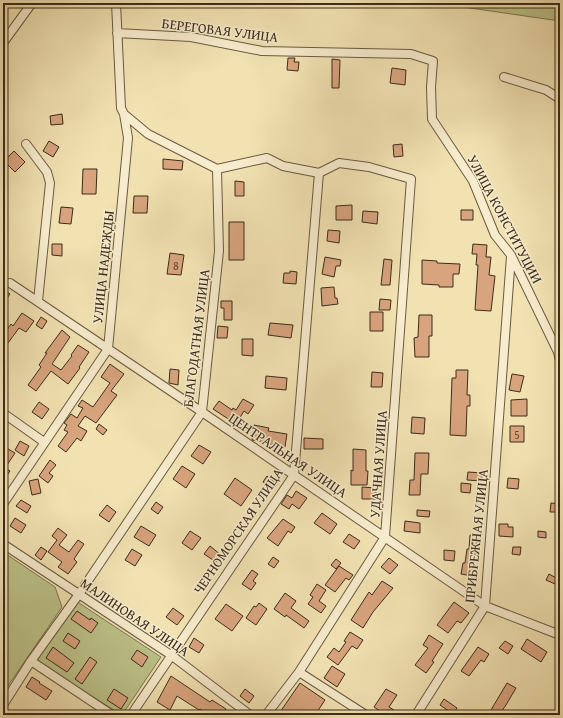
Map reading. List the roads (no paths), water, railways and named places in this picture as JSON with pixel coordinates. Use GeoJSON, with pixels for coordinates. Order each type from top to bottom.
{"type":"FeatureCollection","features":[{"type":"Feature","properties":{"kind":"street"},"geometry":{"type":"LineString","coordinates":[[3,43],[32,3]]}},
{"type":"Feature","properties":{"kind":"street","name":"УЛИЦА НАДЕЖДЫ"},"geometry":{"type":"LineString","coordinates":[[3,504],[108,349],[128,138],[124,114],[121,108],[116,3]]}},
{"type":"Feature","properties":{"kind":"street","name":"БЕРЕГОВАЯ УЛИЦА"},"geometry":{"type":"LineString","coordinates":[[117,33],[191,37],[262,51],[391,54]]}},
{"type":"Feature","properties":{"kind":"street","name":"УЛИЦА КОНСТИТУЦИИ"},"geometry":{"type":"LineString","coordinates":[[391,54],[411,54],[433,61],[432,119],[473,181],[495,235],[511,255],[558,352],[560,361]]}},
{"type":"Feature","properties":{"kind":"street"},"geometry":{"type":"LineString","coordinates":[[504,77],[546,90],[560,99]]}},
{"type":"Feature","properties":{"kind":"street"},"geometry":{"type":"LineString","coordinates":[[124,114],[148,134],[217,169],[267,158],[283,166],[319,173]]}},
{"type":"Feature","properties":{"kind":"street"},"geometry":{"type":"LineString","coordinates":[[26,144],[47,172],[50,183],[38,301]]}},
{"type":"Feature","properties":{"kind":"street","name":"УДАЧНАЯ УЛИЦА"},"geometry":{"type":"LineString","coordinates":[[266,715],[299,672],[385,537],[411,179],[369,167],[339,163],[319,173]]}},
{"type":"Feature","properties":{"kind":"street","name":"БЛАГОДАТНАЯ УЛИЦА"},"geometry":{"type":"LineString","coordinates":[[3,705],[31,661],[79,594],[202,412],[219,251],[217,169]]}},
{"type":"Feature","properties":{"kind":"street","name":"ЧЕРНОМОРСКАЯ УЛИЦА"},"geometry":{"type":"LineString","coordinates":[[131,715],[294,475],[319,173]]}},
{"type":"Feature","properties":{"kind":"street","name":"ПРИБРЕЖНАЯ УЛИЦА"},"geometry":{"type":"LineString","coordinates":[[416,715],[485,606],[511,255]]}},
{"type":"Feature","properties":{"kind":"street","name":"ЦЕНТРАЛЬНАЯ УЛИЦА"},"geometry":{"type":"LineString","coordinates":[[10,283],[202,412],[485,606],[560,635]]}},
{"type":"Feature","properties":{"kind":"street"},"geometry":{"type":"LineString","coordinates":[[3,413],[44,442]]}},
{"type":"Feature","properties":{"kind":"street","name":"МАЛИНОВАЯ УЛИЦА"},"geometry":{"type":"LineString","coordinates":[[3,544],[171,655],[250,715]]}},
{"type":"Feature","properties":{"kind":"street"},"geometry":{"type":"LineString","coordinates":[[31,661],[112,715]]}},
{"type":"Feature","properties":{"kind":"street"},"geometry":{"type":"LineString","coordinates":[[299,672],[366,715]]}}]}
